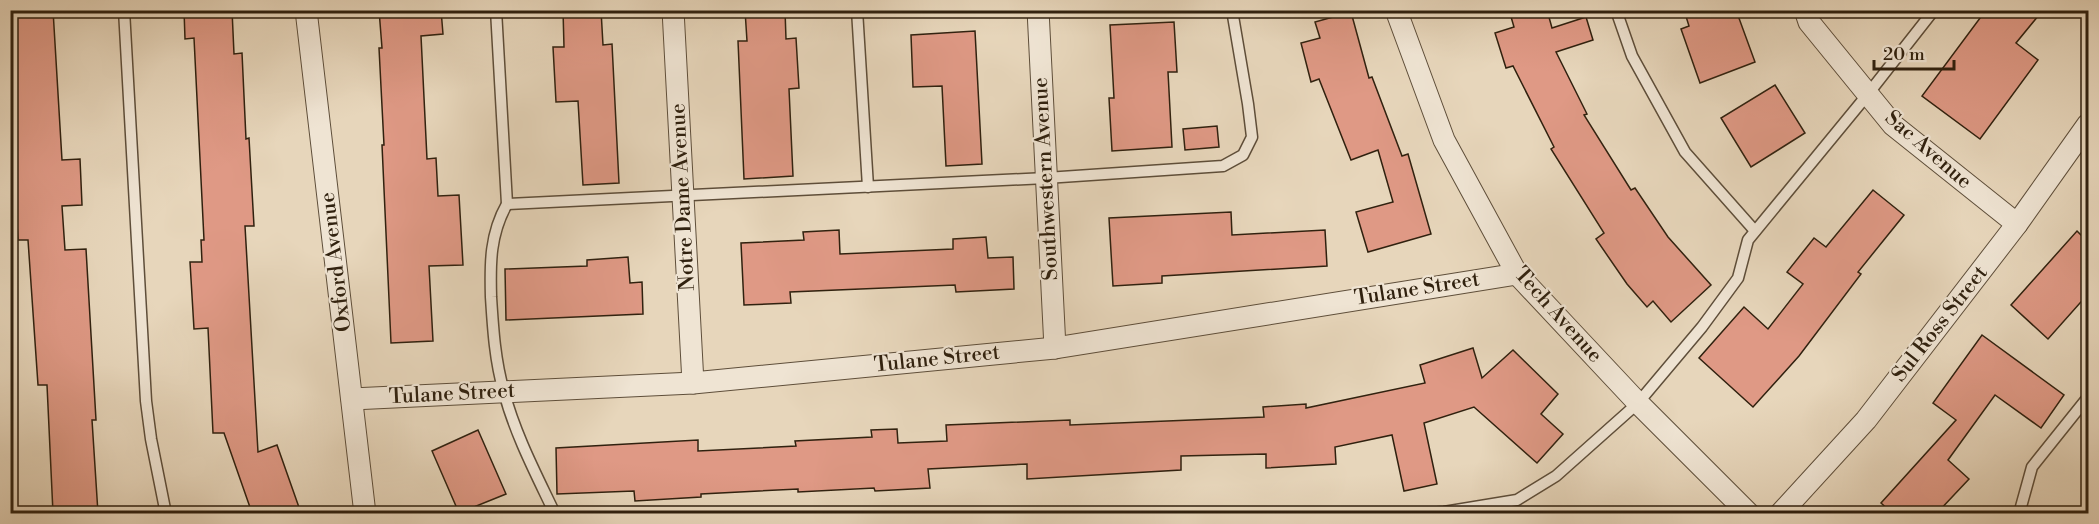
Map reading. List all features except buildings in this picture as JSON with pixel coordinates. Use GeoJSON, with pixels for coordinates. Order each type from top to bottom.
{"type":"FeatureCollection","features":[{"type":"Feature","properties":{"kind":"street","name":"Oxford Avenue"},"geometry":{"type":"LineString","coordinates":[[306,10],[365,513]]}},
{"type":"Feature","properties":{"kind":"street","name":"Notre Dame Avenue"},"geometry":{"type":"LineString","coordinates":[[673,10],[693,383]]}},
{"type":"Feature","properties":{"kind":"street","name":"Southwestern Avenue"},"geometry":{"type":"LineString","coordinates":[[1038,10],[1055,348]]}},
{"type":"Feature","properties":{"kind":"street","name":"Tech Avenue"},"geometry":{"type":"LineString","coordinates":[[1396,10],[1444,140],[1516,274],[1638,403],[1749,513]]}},
{"type":"Feature","properties":{"kind":"street","name":"Sac Avenue"},"geometry":{"type":"LineString","coordinates":[[1805,10],[1809,22],[1893,124],[2017,224]]}},
{"type":"Feature","properties":{"kind":"street","name":"Sul Ross Street"},"geometry":{"type":"LineString","coordinates":[[1780,513],[1866,420],[2017,224],[2088,124]]}},
{"type":"Feature","properties":{"kind":"street","name":"Tulane Street"},"geometry":{"type":"LineString","coordinates":[[352,399],[693,383],[1055,348],[1516,274]]}},
{"type":"Feature","properties":{"kind":"lane"},"geometry":{"type":"LineString","coordinates":[[124,10],[146,401],[166,513]]}},
{"type":"Feature","properties":{"kind":"lane"},"geometry":{"type":"LineString","coordinates":[[496,10],[507,204],[498,221],[490,264],[494,340],[504,392],[527,457],[555,513]]}},
{"type":"Feature","properties":{"kind":"lane"},"geometry":{"type":"LineString","coordinates":[[857,10],[868,187]]}},
{"type":"Feature","properties":{"kind":"lane"},"geometry":{"type":"LineString","coordinates":[[507,204],[1046,178],[1223,166],[1243,155],[1252,137],[1232,10]]}},
{"type":"Feature","properties":{"kind":"lane"},"geometry":{"type":"LineString","coordinates":[[1616,10],[1632,56],[1685,152],[1755,231]]}},
{"type":"Feature","properties":{"kind":"lane"},"geometry":{"type":"LineString","coordinates":[[1414,513],[1444,512],[1517,500],[1556,476],[1638,403],[1702,327],[1738,278],[1748,240],[1934,10]]}},
{"type":"Feature","properties":{"kind":"lane"},"geometry":{"type":"LineString","coordinates":[[2019,513],[2032,467],[2088,397]]}}]}
